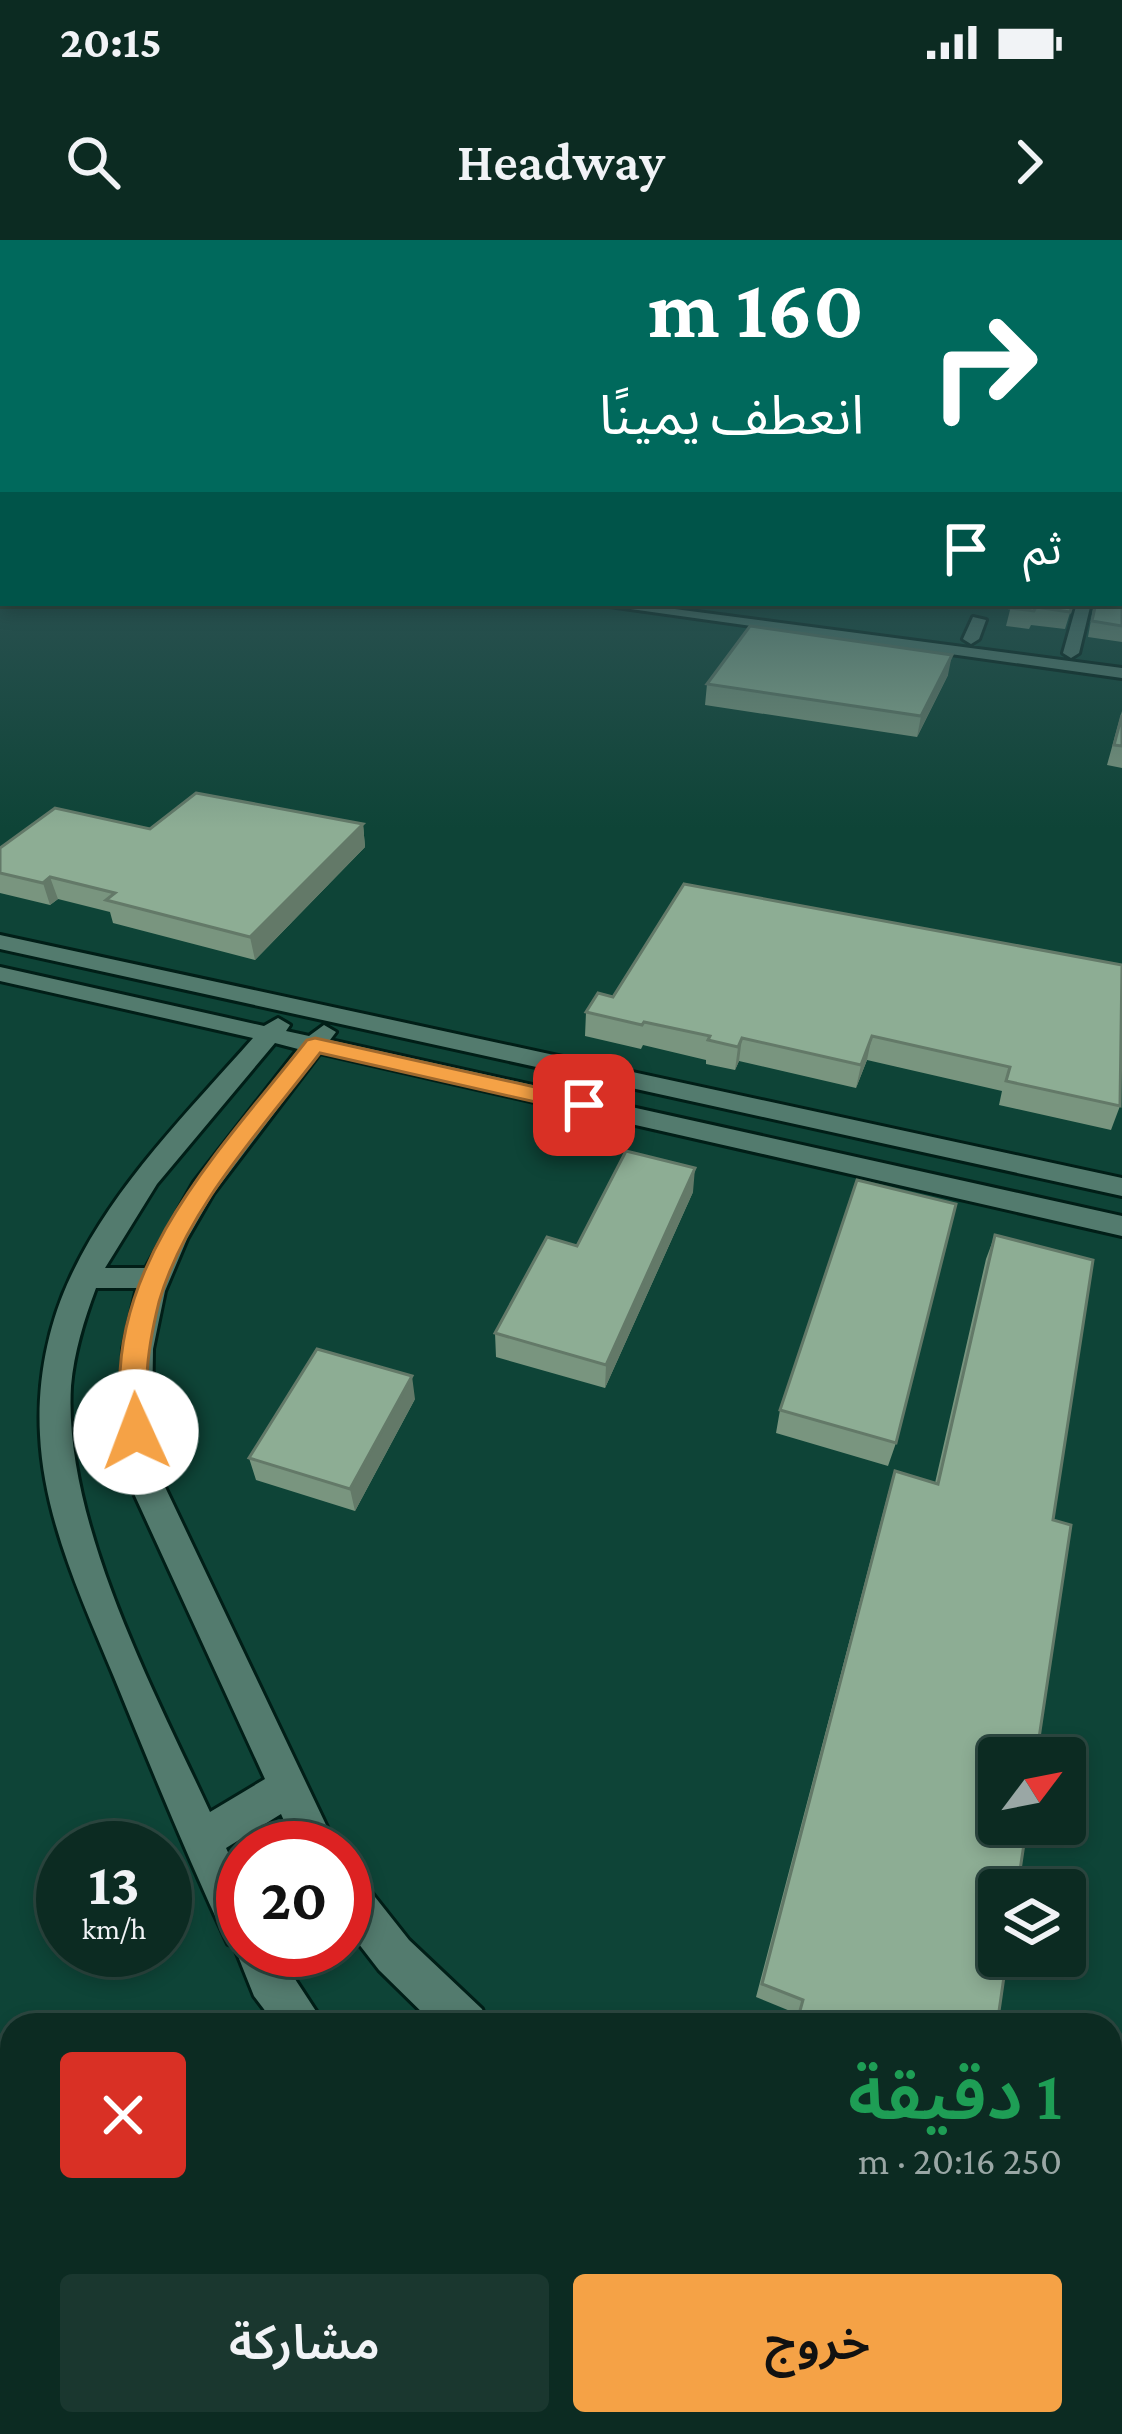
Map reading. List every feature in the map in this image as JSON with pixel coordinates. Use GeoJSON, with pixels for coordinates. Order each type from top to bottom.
{"type":"FeatureCollection","features":[{"type":"Feature","properties":{"kind":"lane"},"geometry":{"type":"LineString","coordinates":[[749,623],[1122,673]]}},
{"type":"Feature","properties":{"kind":"lane"},"geometry":{"type":"LineString","coordinates":[[853,623],[1122,659]]}},
{"type":"Feature","properties":{"kind":"lane"},"geometry":{"type":"LineString","coordinates":[[971,639],[977,623]]}},
{"type":"Feature","properties":{"kind":"lane"},"geometry":{"type":"LineString","coordinates":[[1071,652],[1079,623]]}},
{"type":"Feature","properties":{"kind":"lane"},"geometry":{"type":"LineString","coordinates":[[0,942],[1122,1187]]}},
{"type":"Feature","properties":{"kind":"lane"},"geometry":{"type":"LineString","coordinates":[[0,974],[1122,1226]]}},
{"type":"Feature","properties":{"kind":"lane"},"geometry":{"type":"LineString","coordinates":[[216,1873],[77,1544],[60,1487],[53,1431],[56,1377],[84,1278],[137,1193],[293,1006]]}},
{"type":"Feature","properties":{"kind":"lane"},"geometry":{"type":"LineString","coordinates":[[303,1821],[148,1487],[136,1432],[133,1378],[139,1327],[153,1278],[202,1192],[337,1016]]}},
{"type":"Feature","properties":{"kind":"lane"},"geometry":{"type":"LineString","coordinates":[[84,1278],[153,1278]]}},
{"type":"Feature","properties":{"kind":"lane"},"geometry":{"type":"LineString","coordinates":[[200,1841],[286,1788]]}},
{"type":"Feature","properties":{"kind":"lane"},"geometry":{"type":"LineString","coordinates":[[372,1927],[454,2013]]}},
{"type":"Feature","properties":{"kind":"lane"},"geometry":{"type":"LineString","coordinates":[[267,1977],[294,2013]]}},
{"type":"Feature","properties":{"kind":"shaded area"},"geometry":{"type":"Polygon","coordinates":[[[0,623],[1122,623],[1122,2013],[0,2013],[0,623]]]}},
{"type":"Feature","properties":{"kind":"building"},"geometry":{"type":"Polygon","coordinates":[[[750,626],[952,655],[921,716],[707,684],[750,626]]]}},
{"type":"Feature","properties":{"kind":"building"},"geometry":{"type":"Polygon","coordinates":[[[1122,715],[1122,746],[1114,745],[1122,715]]]}},
{"type":"Feature","properties":{"kind":"building"},"geometry":{"type":"Polygon","coordinates":[[[196,793],[363,824],[250,937],[106,900],[115,893],[50,877],[43,883],[0,873],[0,848],[55,808],[150,829],[196,793]]]}},
{"type":"Feature","properties":{"kind":"building"},"geometry":{"type":"Polygon","coordinates":[[[684,884],[1122,965],[1120,1106],[1006,1081],[1010,1067],[872,1036],[861,1065],[742,1038],[738,1047],[708,1040],[710,1036],[586,1012],[598,993],[613,997],[684,884]]]}},
{"type":"Feature","properties":{"kind":"building"},"geometry":{"type":"Polygon","coordinates":[[[626,1151],[695,1168],[606,1365],[495,1333],[547,1237],[577,1246],[626,1151]]]}},
{"type":"Feature","properties":{"kind":"building"},"geometry":{"type":"Polygon","coordinates":[[[857,1180],[956,1204],[896,1443],[780,1410],[857,1180]]]}},
{"type":"Feature","properties":{"kind":"building"},"geometry":{"type":"Polygon","coordinates":[[[995,1235],[1093,1260],[1053,1520],[1071,1525],[1039,1737],[978,1737],[978,1845],[1024,1845],[1020,1869],[978,1869],[978,1977],[1004,1977],[999,2013],[799,2013],[803,2000],[762,1984],[895,1471],[938,1484],[995,1235]]]}},
{"type":"Feature","properties":{"kind":"building"},"geometry":{"type":"Polygon","coordinates":[[[317,1349],[412,1376],[350,1489],[249,1458],[317,1349]]]}},
{"type":"Feature","properties":{"kind":"route"},"geometry":{"type":"LineString","coordinates":[[136,1432],[133,1378],[139,1327],[153,1278],[202,1192],[315,1045],[584,1105]]}}]}
